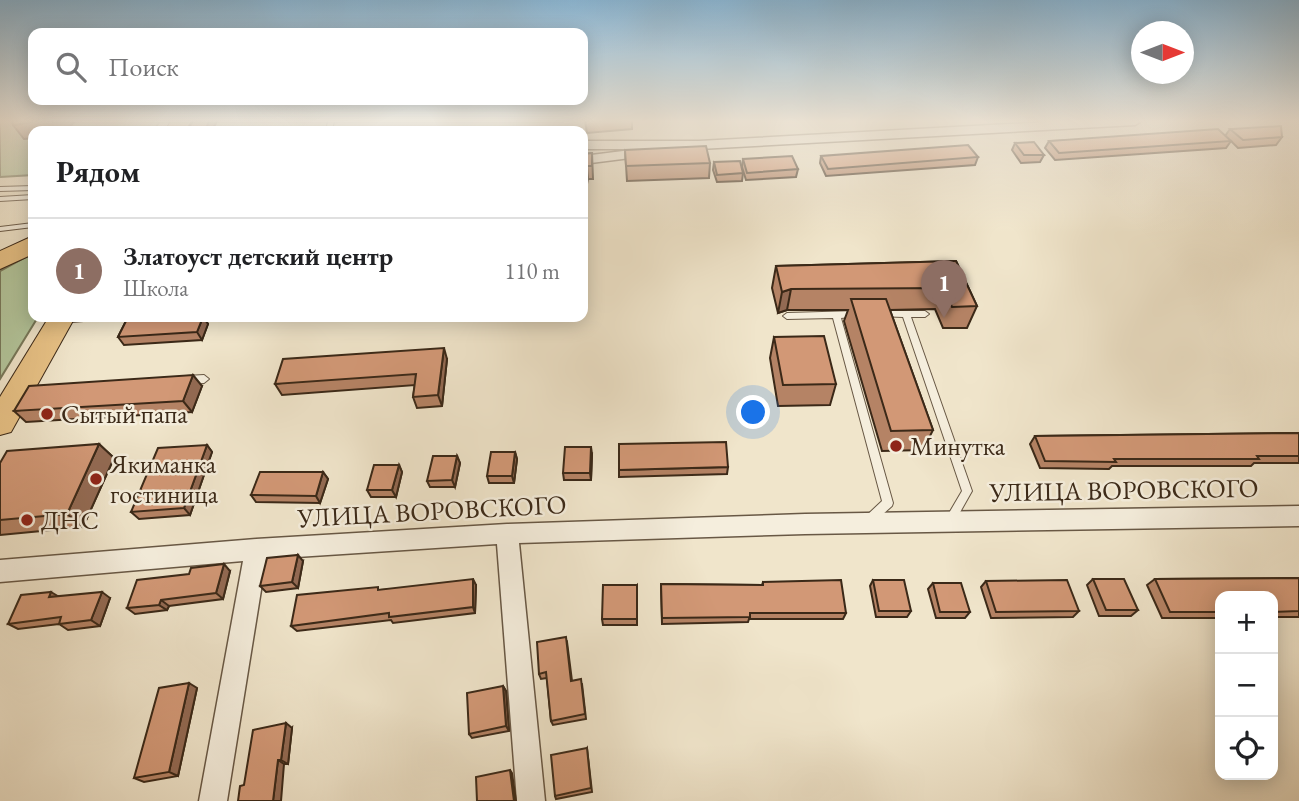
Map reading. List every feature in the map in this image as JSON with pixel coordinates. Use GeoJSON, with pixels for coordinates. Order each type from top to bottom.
{"type":"FeatureCollection","features":[{"type":"Feature","properties":{"kind":"main road"},"geometry":{"type":"LineString","coordinates":[[0,261],[28,247]]}},
{"type":"Feature","properties":{"kind":"main road"},"geometry":{"type":"LineString","coordinates":[[12,403],[59,322]]}},
{"type":"Feature","properties":{"kind":"street","name":"УЛИЦА ВОРОВСКОГО"},"geometry":{"type":"LineString","coordinates":[[0,571],[256,549],[508,534],[950,520],[1299,516]]}},
{"type":"Feature","properties":{"kind":"street"},"geometry":{"type":"LineString","coordinates":[[508,534],[531,801]]}},
{"type":"Feature","properties":{"kind":"street"},"geometry":{"type":"LineString","coordinates":[[213,801],[256,549]]}},
{"type":"Feature","properties":{"kind":"lane"},"geometry":{"type":"LineString","coordinates":[[0,189],[28,188]]}},
{"type":"Feature","properties":{"kind":"lane"},"geometry":{"type":"LineString","coordinates":[[0,199],[28,197]]}},
{"type":"Feature","properties":{"kind":"lane"},"geometry":{"type":"LineString","coordinates":[[0,229],[28,226]]}},
{"type":"Feature","properties":{"kind":"lane","name":"УЛИЦА ВОРОВСКОГО"},"geometry":{"type":"LineString","coordinates":[[906,314],[967,491],[950,520]]}},
{"type":"Feature","properties":{"kind":"lane"},"geometry":{"type":"LineString","coordinates":[[787,316],[925,314]]}},
{"type":"Feature","properties":{"kind":"lane"},"geometry":{"type":"LineString","coordinates":[[836,315],[888,502],[867,522]]}},
{"type":"Feature","properties":{"kind":"lane"},"geometry":{"type":"LineString","coordinates":[[178,381],[204,379]]}},
{"type":"Feature","properties":{"kind":"green space"},"geometry":{"type":"Polygon","coordinates":[[[0,158],[28,158],[28,175],[0,177],[0,158]]]}},
{"type":"Feature","properties":{"kind":"green space"},"geometry":{"type":"Polygon","coordinates":[[[28,256],[28,322],[35,322],[0,379],[0,271],[28,256]]]}},
{"type":"Feature","properties":{"kind":"building"},"geometry":{"type":"Polygon","coordinates":[[[626,158],[709,158],[710,163],[626,166],[626,158]]]}},
{"type":"Feature","properties":{"kind":"building"},"geometry":{"type":"Polygon","coordinates":[[[793,158],[798,169],[747,173],[743,159],[793,158]]]}},
{"type":"Feature","properties":{"kind":"building"},"geometry":{"type":"Polygon","coordinates":[[[822,158],[961,158],[828,169],[822,158]]]}},
{"type":"Feature","properties":{"kind":"building"},"geometry":{"type":"Polygon","coordinates":[[[740,161],[743,173],[717,175],[714,162],[740,161]]]}},
{"type":"Feature","properties":{"kind":"building"},"geometry":{"type":"Polygon","coordinates":[[[956,261],[977,306],[952,307],[944,288],[791,289],[782,292],[776,266],[956,261]]]}},
{"type":"Feature","properties":{"kind":"building"},"geometry":{"type":"Polygon","coordinates":[[[851,299],[886,299],[933,430],[891,431],[851,299]]]}},
{"type":"Feature","properties":{"kind":"building"},"geometry":{"type":"Polygon","coordinates":[[[126,322],[201,322],[197,332],[118,337],[126,322]]]}},
{"type":"Feature","properties":{"kind":"building"},"geometry":{"type":"Polygon","coordinates":[[[824,336],[836,384],[783,385],[774,337],[824,336]]]}},
{"type":"Feature","properties":{"kind":"building"},"geometry":{"type":"Polygon","coordinates":[[[444,348],[438,395],[413,397],[416,374],[275,384],[283,359],[444,348]]]}},
{"type":"Feature","properties":{"kind":"building"},"geometry":{"type":"Polygon","coordinates":[[[193,375],[183,401],[14,411],[29,386],[193,375]]]}},
{"type":"Feature","properties":{"kind":"building"},"geometry":{"type":"Polygon","coordinates":[[[1299,433],[1299,456],[1257,456],[1259,459],[1114,459],[1116,462],[1045,461],[1035,436],[1299,433]]]}},
{"type":"Feature","properties":{"kind":"building"},"geometry":{"type":"Polygon","coordinates":[[[726,442],[728,467],[619,470],[619,444],[726,442]]]}},
{"type":"Feature","properties":{"kind":"building"},"geometry":{"type":"Polygon","coordinates":[[[99,444],[67,514],[0,520],[0,463],[7,451],[99,444]]]}},
{"type":"Feature","properties":{"kind":"building"},"geometry":{"type":"Polygon","coordinates":[[[207,445],[184,508],[131,512],[158,448],[207,445]]]}},
{"type":"Feature","properties":{"kind":"building"},"geometry":{"type":"Polygon","coordinates":[[[565,447],[591,447],[590,473],[563,473],[565,447]]]}},
{"type":"Feature","properties":{"kind":"building"},"geometry":{"type":"Polygon","coordinates":[[[491,452],[515,452],[512,476],[487,476],[491,452]]]}},
{"type":"Feature","properties":{"kind":"building"},"geometry":{"type":"Polygon","coordinates":[[[433,456],[457,456],[452,480],[427,481],[433,456]]]}},
{"type":"Feature","properties":{"kind":"building"},"geometry":{"type":"Polygon","coordinates":[[[374,465],[399,465],[392,490],[367,490],[374,465]]]}},
{"type":"Feature","properties":{"kind":"building"},"geometry":{"type":"Polygon","coordinates":[[[260,472],[323,472],[316,496],[251,495],[260,472]]]}},
{"type":"Feature","properties":{"kind":"building"},"geometry":{"type":"Polygon","coordinates":[[[298,555],[292,582],[260,586],[267,558],[298,555]]]}},
{"type":"Feature","properties":{"kind":"building"},"geometry":{"type":"Polygon","coordinates":[[[224,564],[216,593],[161,600],[159,605],[127,608],[137,580],[189,574],[191,568],[224,564]]]}},
{"type":"Feature","properties":{"kind":"building"},"geometry":{"type":"Polygon","coordinates":[[[1299,578],[1299,611],[1278,612],[1278,591],[1215,591],[1215,612],[1170,612],[1155,579],[1299,578]]]}},
{"type":"Feature","properties":{"kind":"building"},"geometry":{"type":"Polygon","coordinates":[[[473,579],[473,607],[389,617],[389,613],[291,626],[297,595],[378,587],[378,590],[473,579]]]}},
{"type":"Feature","properties":{"kind":"building"},"geometry":{"type":"Polygon","coordinates":[[[1093,579],[1124,579],[1138,610],[1106,610],[1093,579]]]}},
{"type":"Feature","properties":{"kind":"building"},"geometry":{"type":"Polygon","coordinates":[[[841,580],[846,613],[750,613],[750,617],[662,618],[661,584],[763,585],[763,582],[841,580]]]}},
{"type":"Feature","properties":{"kind":"building"},"geometry":{"type":"Polygon","coordinates":[[[873,580],[904,580],[911,611],[879,611],[873,580]]]}},
{"type":"Feature","properties":{"kind":"building"},"geometry":{"type":"Polygon","coordinates":[[[1067,580],[1079,611],[996,612],[986,581],[1067,580]]]}},
{"type":"Feature","properties":{"kind":"building"},"geometry":{"type":"Polygon","coordinates":[[[933,583],[961,583],[970,612],[940,612],[933,583]]]}},
{"type":"Feature","properties":{"kind":"building"},"geometry":{"type":"Polygon","coordinates":[[[603,585],[637,585],[637,619],[602,619],[603,585]]]}},
{"type":"Feature","properties":{"kind":"building"},"geometry":{"type":"Polygon","coordinates":[[[51,592],[49,597],[102,592],[91,620],[59,624],[61,617],[8,624],[21,595],[51,592]]]}},
{"type":"Feature","properties":{"kind":"building"},"geometry":{"type":"Polygon","coordinates":[[[566,637],[571,681],[581,679],[585,714],[551,721],[546,672],[539,674],[537,642],[566,637]]]}},
{"type":"Feature","properties":{"kind":"building"},"geometry":{"type":"Polygon","coordinates":[[[189,683],[169,772],[134,778],[159,688],[189,683]]]}},
{"type":"Feature","properties":{"kind":"building"},"geometry":{"type":"Polygon","coordinates":[[[503,686],[506,726],[469,734],[467,693],[503,686]]]}},
{"type":"Feature","properties":{"kind":"building"},"geometry":{"type":"Polygon","coordinates":[[[286,723],[273,801],[238,801],[240,786],[244,785],[253,730],[286,723]]]}},
{"type":"Feature","properties":{"kind":"building"},"geometry":{"type":"Polygon","coordinates":[[[587,748],[591,788],[555,796],[551,755],[587,748]]]}},
{"type":"Feature","properties":{"kind":"building"},"geometry":{"type":"Polygon","coordinates":[[[510,770],[514,801],[477,801],[476,777],[510,770]]]}},
{"type":"Feature","properties":{"kind":"place","name":"Златоуст детский центр"},"geometry":{"type":"Point","coordinates":[944,318]}},
{"type":"Feature","properties":{"kind":"place","name":"Сытый папа"},"geometry":{"type":"Point","coordinates":[47,414]}},
{"type":"Feature","properties":{"kind":"place","name":"Минутка"},"geometry":{"type":"Point","coordinates":[896,446]}},
{"type":"Feature","properties":{"kind":"place","name":"Якиманка гостиница"},"geometry":{"type":"Point","coordinates":[96,479]}},
{"type":"Feature","properties":{"kind":"place","name":"ДНС"},"geometry":{"type":"Point","coordinates":[27,520]}}]}
